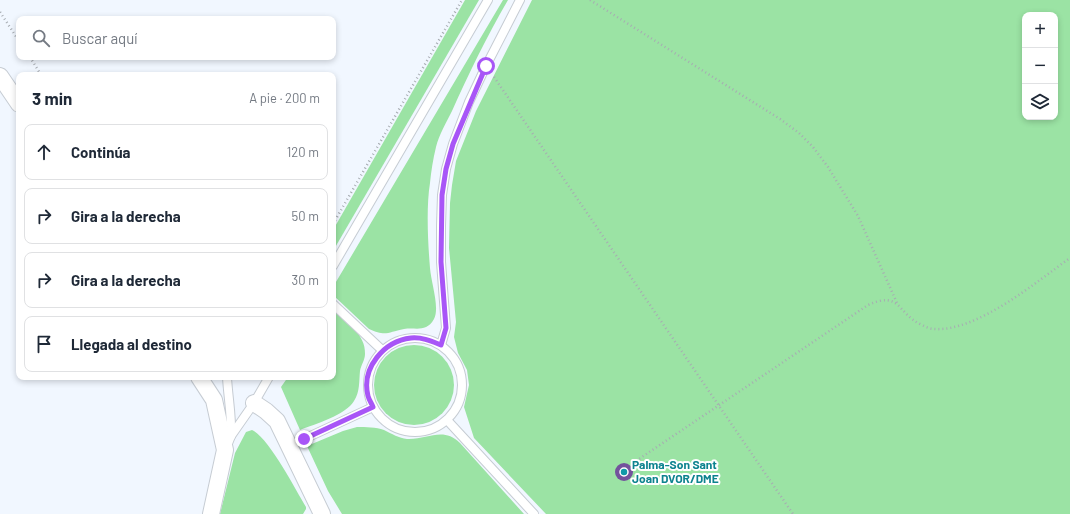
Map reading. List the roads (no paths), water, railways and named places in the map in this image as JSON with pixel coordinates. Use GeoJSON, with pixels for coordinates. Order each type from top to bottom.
{"type":"FeatureCollection","features":[{"type":"Feature","properties":{"kind":"street"},"geometry":{"type":"LineString","coordinates":[[0,76],[16,100]]}},
{"type":"Feature","properties":{"kind":"street"},"geometry":{"type":"LineString","coordinates":[[201,380],[214,400],[228,443],[211,514]]}},
{"type":"Feature","properties":{"kind":"street"},"geometry":{"type":"LineString","coordinates":[[254,403],[277,421],[322,514]]}},
{"type":"Feature","properties":{"kind":"lane"},"geometry":{"type":"LineString","coordinates":[[336,261],[488,0]]}},
{"type":"Feature","properties":{"kind":"lane"},"geometry":{"type":"LineString","coordinates":[[441,345],[446,328],[441,262],[442,203],[446,169],[453,144],[486,66],[520,0]]}},
{"type":"Feature","properties":{"kind":"lane"},"geometry":{"type":"LineString","coordinates":[[336,307],[382,350]]}},
{"type":"Feature","properties":{"kind":"lane"},"geometry":{"type":"LineString","coordinates":[[412,338],[427,339],[441,345],[452,355],[460,369],[463,384],[461,399],[454,412],[444,423],[430,430],[415,433],[399,430],[385,422],[373,407],[368,395],[368,379],[372,363],[382,350],[396,341],[412,338]]}},
{"type":"Feature","properties":{"kind":"lane"},"geometry":{"type":"LineString","coordinates":[[210,380],[214,400]]}},
{"type":"Feature","properties":{"kind":"lane"},"geometry":{"type":"LineString","coordinates":[[227,380],[232,420],[228,443]]}},
{"type":"Feature","properties":{"kind":"lane"},"geometry":{"type":"LineString","coordinates":[[228,443],[267,380]]}},
{"type":"Feature","properties":{"kind":"lane"},"geometry":{"type":"LineString","coordinates":[[289,446],[373,407]]}},
{"type":"Feature","properties":{"kind":"lane"},"geometry":{"type":"LineString","coordinates":[[447,420],[534,514]]}},
{"type":"Feature","properties":{"kind":"place","name":"Palma-Son Sant Joan DVOR/DME"},"geometry":{"type":"Point","coordinates":[624,472]}}]}
